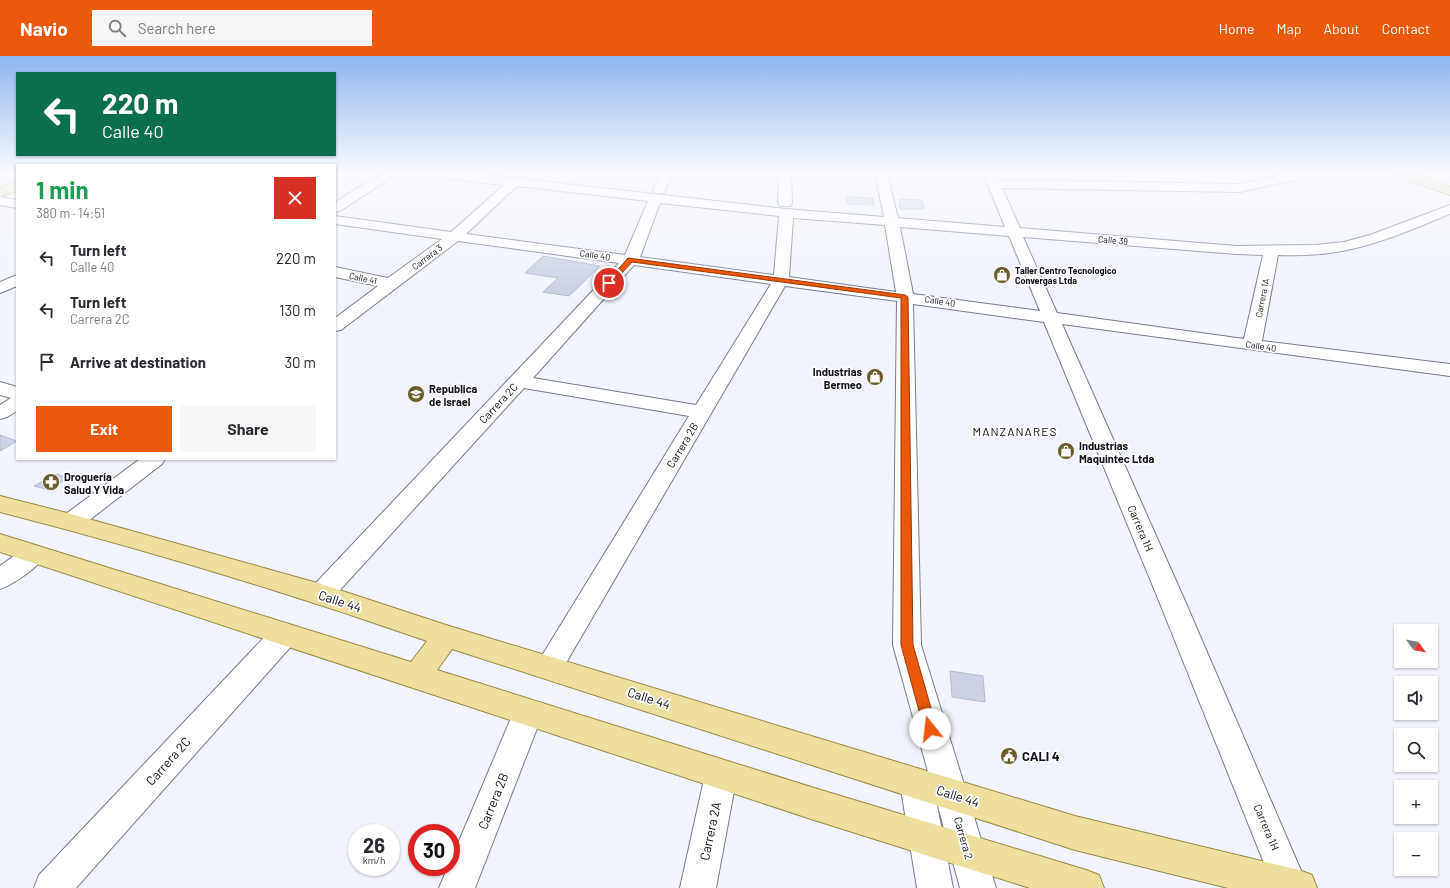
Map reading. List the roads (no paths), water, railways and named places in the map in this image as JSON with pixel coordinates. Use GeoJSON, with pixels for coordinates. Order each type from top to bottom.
{"type":"FeatureCollection","features":[{"type":"Feature","properties":{"kind":"main road","name":"Calle 44"},"geometry":{"type":"LineString","coordinates":[[0,504],[71,522],[321,594],[446,636],[549,667],[1075,833],[1295,887]]}},
{"type":"Feature","properties":{"kind":"main road"},"geometry":{"type":"LineString","coordinates":[[0,543],[721,775],[927,838],[1075,887]]}},
{"type":"Feature","properties":{"kind":"main road"},"geometry":{"type":"LineString","coordinates":[[416,677],[446,636]]}},
{"type":"Feature","properties":{"kind":"street","name":"Carrera 3"},"geometry":{"type":"LineString","coordinates":[[336,325],[455,236],[481,212]]}},
{"type":"Feature","properties":{"kind":"street","name":"Carrera 2C"},"geometry":{"type":"LineString","coordinates":[[321,594],[631,260],[650,212]]}},
{"type":"Feature","properties":{"kind":"street","name":"Carrera 2B"},"geometry":{"type":"LineString","coordinates":[[549,667],[781,280],[785,212]]}},
{"type":"Feature","properties":{"kind":"street","name":"Calle 39"},"geometry":{"type":"LineString","coordinates":[[830,212],[1012,227],[1236,250],[1271,251],[1329,249],[1384,235],[1443,212]]}},
{"type":"Feature","properties":{"kind":"street","name":"Carrera 2"},"geometry":{"type":"LineString","coordinates":[[890,212],[905,297],[907,645],[938,757],[951,794],[978,888]]}},
{"type":"Feature","properties":{"kind":"street","name":"Carrera 1H"},"geometry":{"type":"LineString","coordinates":[[1005,212],[1295,887]]}},
{"type":"Feature","properties":{"kind":"street","name":"Calle 40"},"geometry":{"type":"LineString","coordinates":[[336,220],[1051,316],[1252,345],[1450,370]]}},
{"type":"Feature","properties":{"kind":"street","name":"Calle 39"},"geometry":{"type":"LineString","coordinates":[[1012,227],[1254,241],[1307,240],[1328,236]]}},
{"type":"Feature","properties":{"kind":"street"},"geometry":{"type":"LineString","coordinates":[[1365,227],[1384,235]]}},
{"type":"Feature","properties":{"kind":"street","name":"Carrera 1A"},"geometry":{"type":"LineString","coordinates":[[1252,345],[1271,251]]}},
{"type":"Feature","properties":{"kind":"street","name":"Calle 41"},"geometry":{"type":"LineString","coordinates":[[336,272],[392,284]]}},
{"type":"Feature","properties":{"kind":"street"},"geometry":{"type":"LineString","coordinates":[[518,381],[702,412]]}},
{"type":"Feature","properties":{"kind":"street"},"geometry":{"type":"LineString","coordinates":[[0,388],[16,394]]}},
{"type":"Feature","properties":{"kind":"street"},"geometry":{"type":"LineString","coordinates":[[0,413],[16,404]]}},
{"type":"Feature","properties":{"kind":"street"},"geometry":{"type":"LineString","coordinates":[[71,522],[153,460]]}},
{"type":"Feature","properties":{"kind":"street"},"geometry":{"type":"LineString","coordinates":[[0,579],[34,554]]}},
{"type":"Feature","properties":{"kind":"street","name":"Carrera 2C"},"geometry":{"type":"LineString","coordinates":[[52,888],[284,635]]}},
{"type":"Feature","properties":{"kind":"street","name":"Carrera 2B"},"geometry":{"type":"LineString","coordinates":[[457,888],[528,713]]}},
{"type":"Feature","properties":{"kind":"street","name":"Carrera 2A"},"geometry":{"type":"LineString","coordinates":[[698,888],[721,775]]}},
{"type":"Feature","properties":{"kind":"street"},"geometry":{"type":"LineString","coordinates":[[916,783],[935,888]]}},
{"type":"Feature","properties":{"kind":"place","name":"Taller Centro Tecnologico Convergas Ltda"},"geometry":{"type":"Point","coordinates":[1002,275]}},
{"type":"Feature","properties":{"kind":"place","name":"Industrias Bermeo"},"geometry":{"type":"Point","coordinates":[875,377]}},
{"type":"Feature","properties":{"kind":"place","name":"Republica de Israel"},"geometry":{"type":"Point","coordinates":[416,394]}},
{"type":"Feature","properties":{"kind":"place","name":"Industrias Maquintec Ltda"},"geometry":{"type":"Point","coordinates":[1066,451]}},
{"type":"Feature","properties":{"kind":"place","name":"Droguería Salud Y Vida"},"geometry":{"type":"Point","coordinates":[51,482]}},
{"type":"Feature","properties":{"kind":"place","name":"CALI 4"},"geometry":{"type":"Point","coordinates":[1009,756]}},
{"type":"Feature","properties":{"kind":"district","name":"MANZANARES"},"geometry":{"type":"Point","coordinates":[1015,431]}}]}
